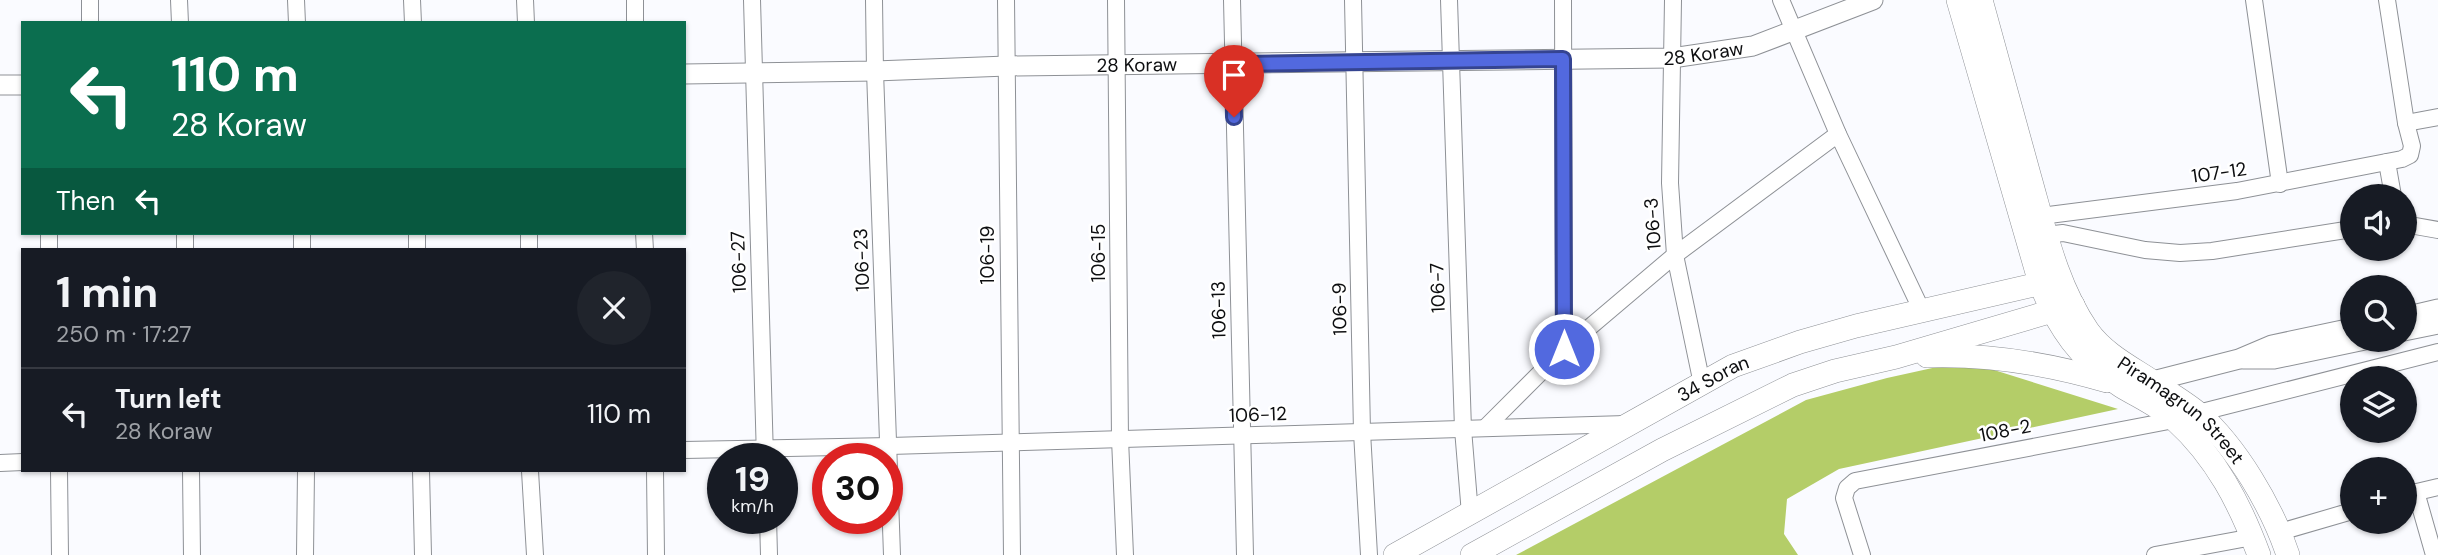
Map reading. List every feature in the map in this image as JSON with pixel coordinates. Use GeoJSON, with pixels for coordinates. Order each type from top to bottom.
{"type":"FeatureCollection","features":[{"type":"Feature","properties":{"kind":"main road"},"geometry":{"type":"LineString","coordinates":[[1958,0],[2050,281]]}},
{"type":"Feature","properties":{"kind":"main road"},"geometry":{"type":"LineString","coordinates":[[1981,0],[2043,225],[2050,281]]}},
{"type":"Feature","properties":{"kind":"main road","name":"Piramagrun Street"},"geometry":{"type":"LineString","coordinates":[[2050,281],[2063,308],[2069,339],[2086,358],[2119,384],[2174,419],[2209,456],[2231,492],[2256,546]]}},
{"type":"Feature","properties":{"kind":"main road","name":"34 Soran"},"geometry":{"type":"LineString","coordinates":[[1395,555],[1734,366],[1800,342],[1856,326],[2050,281]]}},
{"type":"Feature","properties":{"kind":"main road","name":"Piramagrun Street"},"geometry":{"type":"LineString","coordinates":[[2063,308],[2096,341],[2198,413],[2219,435],[2238,461],[2280,532],[2288,555]]}},
{"type":"Feature","properties":{"kind":"main road","name":"34 Soran"},"geometry":{"type":"LineString","coordinates":[[1472,555],[1750,405],[1793,385],[2063,308]]}},
{"type":"Feature","properties":{"kind":"main road"},"geometry":{"type":"LineString","coordinates":[[1896,357],[1941,355],[2031,363],[2119,384]]}},
{"type":"Feature","properties":{"kind":"street"},"geometry":{"type":"LineString","coordinates":[[90,0],[90,21]]}},
{"type":"Feature","properties":{"kind":"street"},"geometry":{"type":"LineString","coordinates":[[179,0],[180,21]]}},
{"type":"Feature","properties":{"kind":"street"},"geometry":{"type":"LineString","coordinates":[[296,0],[297,21]]}},
{"type":"Feature","properties":{"kind":"street"},"geometry":{"type":"LineString","coordinates":[[412,0],[412,21]]}},
{"type":"Feature","properties":{"kind":"street"},"geometry":{"type":"LineString","coordinates":[[525,0],[526,21]]}},
{"type":"Feature","properties":{"kind":"street"},"geometry":{"type":"LineString","coordinates":[[635,0],[635,21]]}},
{"type":"Feature","properties":{"kind":"street","name":"106-27"},"geometry":{"type":"LineString","coordinates":[[752,0],[764,443]]}},
{"type":"Feature","properties":{"kind":"street","name":"106-23"},"geometry":{"type":"LineString","coordinates":[[874,0],[890,443]]}},
{"type":"Feature","properties":{"kind":"street","name":"106-19"},"geometry":{"type":"LineString","coordinates":[[1006,0],[1012,555]]}},
{"type":"Feature","properties":{"kind":"street","name":"106-15"},"geometry":{"type":"LineString","coordinates":[[1116,0],[1120,439],[1125,555]]}},
{"type":"Feature","properties":{"kind":"street","name":"106-13"},"geometry":{"type":"LineString","coordinates":[[1232,0],[1245,555]]}},
{"type":"Feature","properties":{"kind":"street","name":"106-9"},"geometry":{"type":"LineString","coordinates":[[1353,0],[1362,432],[1369,555]]}},
{"type":"Feature","properties":{"kind":"street","name":"106-7"},"geometry":{"type":"LineString","coordinates":[[1449,0],[1463,429],[1470,514]]}},
{"type":"Feature","properties":{"kind":"street"},"geometry":{"type":"LineString","coordinates":[[1563,0],[1564,349]]}},
{"type":"Feature","properties":{"kind":"street","name":"106-3"},"geometry":{"type":"LineString","coordinates":[[1673,0],[1670,183],[1675,255],[1702,384]]}},
{"type":"Feature","properties":{"kind":"street"},"geometry":{"type":"LineString","coordinates":[[1781,0],[1838,134],[1922,311]]}},
{"type":"Feature","properties":{"kind":"street","name":"28 Koraw"},"geometry":{"type":"LineString","coordinates":[[686,74],[1007,66],[1672,58],[1753,46],[1873,0]]}},
{"type":"Feature","properties":{"kind":"street"},"geometry":{"type":"LineString","coordinates":[[2254,0],[2280,184]]}},
{"type":"Feature","properties":{"kind":"street"},"geometry":{"type":"LineString","coordinates":[[2387,0],[2412,146],[2410,155],[2395,161],[2394,184]]}},
{"type":"Feature","properties":{"kind":"street"},"geometry":{"type":"LineString","coordinates":[[0,85],[21,85]]}},
{"type":"Feature","properties":{"kind":"street"},"geometry":{"type":"LineString","coordinates":[[2406,123],[2438,117]]}},
{"type":"Feature","properties":{"kind":"street"},"geometry":{"type":"LineString","coordinates":[[1485,428],[1564,349],[1675,255],[1838,134]]}},
{"type":"Feature","properties":{"kind":"street","name":"107-12"},"geometry":{"type":"LineString","coordinates":[[2043,225],[2395,161]]}},
{"type":"Feature","properties":{"kind":"street"},"geometry":{"type":"LineString","coordinates":[[2043,225],[2063,233],[2145,250],[2180,253],[2212,251],[2340,231]]}},
{"type":"Feature","properties":{"kind":"street"},"geometry":{"type":"LineString","coordinates":[[2417,226],[2438,230]]}},
{"type":"Feature","properties":{"kind":"street"},"geometry":{"type":"LineString","coordinates":[[2417,314],[2438,309]]}},
{"type":"Feature","properties":{"kind":"street"},"geometry":{"type":"LineString","coordinates":[[2417,328],[2438,324]]}},
{"type":"Feature","properties":{"kind":"street"},"geometry":{"type":"LineString","coordinates":[[2153,381],[2239,359],[2272,345],[2340,331]]}},
{"type":"Feature","properties":{"kind":"street"},"geometry":{"type":"LineString","coordinates":[[2239,359],[2261,361],[2340,345]]}},
{"type":"Feature","properties":{"kind":"street"},"geometry":{"type":"LineString","coordinates":[[2198,413],[2438,352]]}},
{"type":"Feature","properties":{"kind":"street","name":"108-2"},"geometry":{"type":"LineString","coordinates":[[1861,555],[1844,498],[1847,488],[1855,481],[2174,419]]}},
{"type":"Feature","properties":{"kind":"street","name":"106-12"},"geometry":{"type":"LineString","coordinates":[[903,446],[1627,424]]}},
{"type":"Feature","properties":{"kind":"street","name":"106-12"},"geometry":{"type":"LineString","coordinates":[[686,450],[707,451]]}},
{"type":"Feature","properties":{"kind":"street"},"geometry":{"type":"LineString","coordinates":[[0,463],[21,462]]}},
{"type":"Feature","properties":{"kind":"street"},"geometry":{"type":"LineString","coordinates":[[59,472],[60,555]]}},
{"type":"Feature","properties":{"kind":"street"},"geometry":{"type":"LineString","coordinates":[[191,472],[192,555]]}},
{"type":"Feature","properties":{"kind":"street"},"geometry":{"type":"LineString","coordinates":[[305,555],[306,472]]}},
{"type":"Feature","properties":{"kind":"street"},"geometry":{"type":"LineString","coordinates":[[421,472],[423,555]]}},
{"type":"Feature","properties":{"kind":"street"},"geometry":{"type":"LineString","coordinates":[[530,472],[535,555]]}},
{"type":"Feature","properties":{"kind":"street"},"geometry":{"type":"LineString","coordinates":[[655,472],[656,555]]}},
{"type":"Feature","properties":{"kind":"street"},"geometry":{"type":"LineString","coordinates":[[2417,492],[2438,487]]}},
{"type":"Feature","properties":{"kind":"street"},"geometry":{"type":"LineString","coordinates":[[2417,512],[2434,555]]}},
{"type":"Feature","properties":{"kind":"street"},"geometry":{"type":"LineString","coordinates":[[2280,532],[2340,514]]}},
{"type":"Feature","properties":{"kind":"street"},"geometry":{"type":"LineString","coordinates":[[768,534],[769,555]]}},
{"type":"Feature","properties":{"kind":"street","name":"106-23"},"geometry":{"type":"LineString","coordinates":[[892,534],[892,555]]}},
{"type":"Feature","properties":{"kind":"street"},"geometry":{"type":"LineString","coordinates":[[2155,555],[2256,546]]}},
{"type":"Feature","properties":{"kind":"green space"},"geometry":{"type":"Polygon","coordinates":[[[1946,365],[1994,370],[2118,409],[1839,469],[1787,499],[1784,534],[1798,555],[1516,555],[1806,400],[1946,365]]]}},
{"type":"Feature","properties":{"kind":"route"},"geometry":{"type":"LineString","coordinates":[[1234,117],[1233,64],[1563,59],[1564,349]]}}]}
